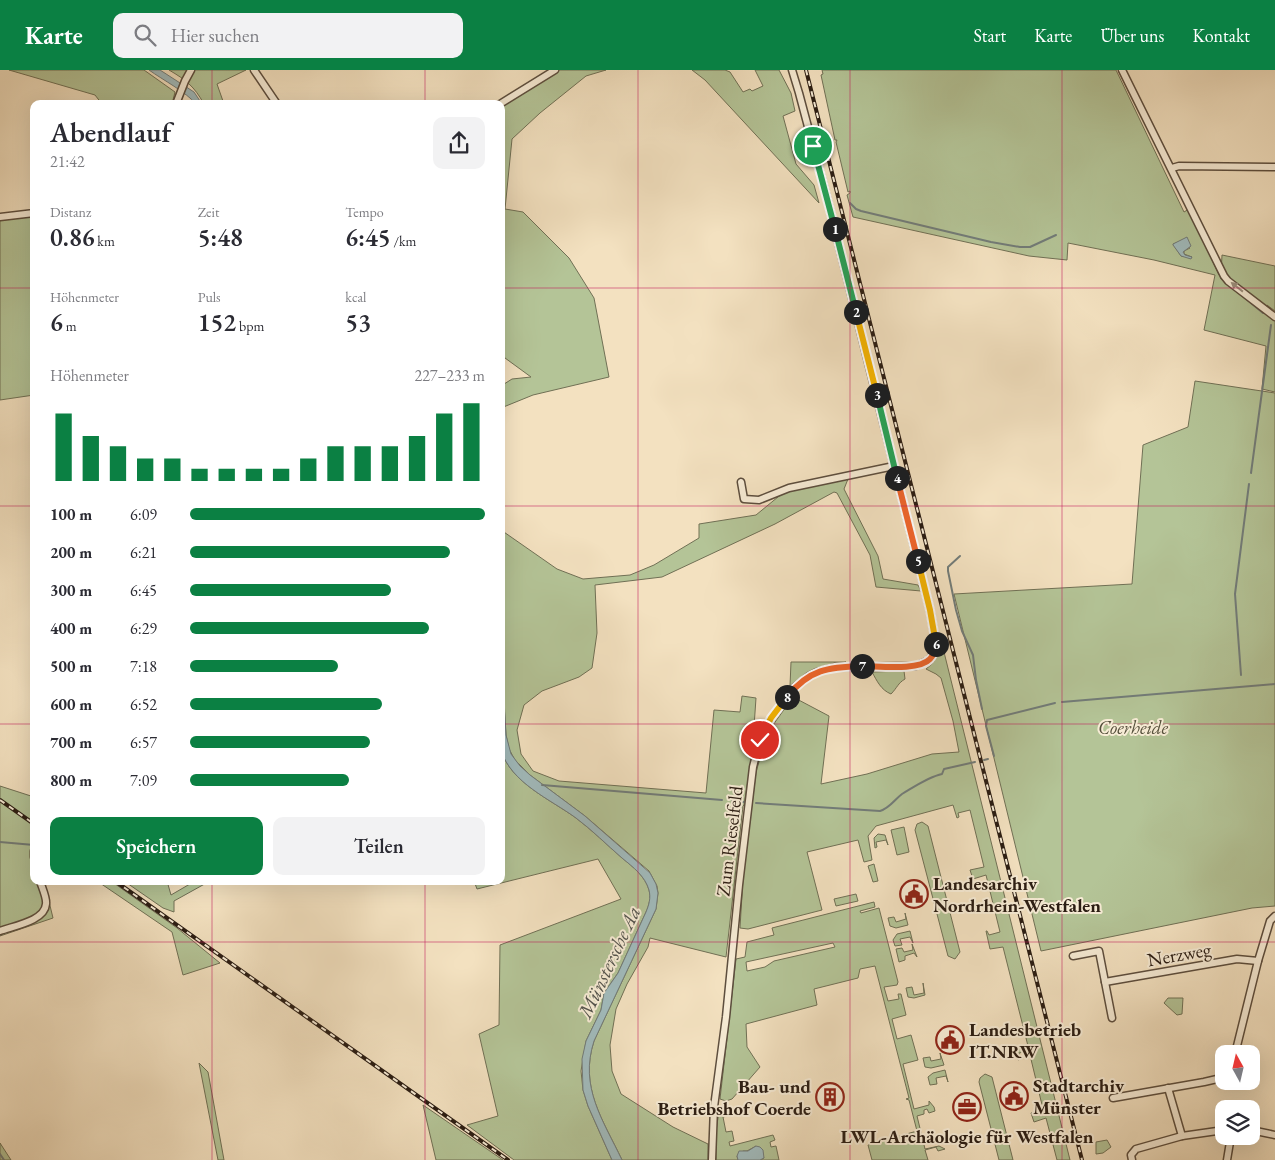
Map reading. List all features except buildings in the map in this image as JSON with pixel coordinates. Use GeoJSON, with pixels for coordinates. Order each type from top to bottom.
{"type":"FeatureCollection","features":[{"type":"Feature","properties":{"kind":"street"},"geometry":{"type":"LineString","coordinates":[[177,100],[191,70]]}},
{"type":"Feature","properties":{"kind":"street"},"geometry":{"type":"LineString","coordinates":[[254,70],[274,100]]}},
{"type":"Feature","properties":{"kind":"street"},"geometry":{"type":"LineString","coordinates":[[505,101],[555,70]]}},
{"type":"Feature","properties":{"kind":"street","name":"Zum Rieselfeld"},"geometry":{"type":"LineString","coordinates":[[712,1160],[714,1106],[749,803],[755,756],[760,740],[771,718],[795,687],[801,681],[817,672],[845,666],[916,666],[929,660],[935,651],[935,638],[930,610],[800,94],[792,70]]}},
{"type":"Feature","properties":{"kind":"street"},"geometry":{"type":"LineString","coordinates":[[1122,70],[1224,276],[1275,317]]}},
{"type":"Feature","properties":{"kind":"street"},"geometry":{"type":"LineString","coordinates":[[1172,168],[1179,166],[1275,166]]}},
{"type":"Feature","properties":{"kind":"street"},"geometry":{"type":"LineString","coordinates":[[0,217],[30,213]]}},
{"type":"Feature","properties":{"kind":"street"},"geometry":{"type":"LineString","coordinates":[[741,482],[744,499],[759,500],[789,488],[894,466]]}},
{"type":"Feature","properties":{"kind":"street"},"geometry":{"type":"LineString","coordinates":[[0,931],[38,918],[44,911],[46,904],[41,885]]}},
{"type":"Feature","properties":{"kind":"street"},"geometry":{"type":"LineString","coordinates":[[1237,1045],[1258,960],[1270,921],[1275,916]]}},
{"type":"Feature","properties":{"kind":"street"},"geometry":{"type":"LineString","coordinates":[[1073,956],[1099,951],[1112,1018]]}},
{"type":"Feature","properties":{"kind":"street","name":"Nerzweg"},"geometry":{"type":"LineString","coordinates":[[1105,982],[1236,959],[1258,960]]}},
{"type":"Feature","properties":{"kind":"street"},"geometry":{"type":"LineString","coordinates":[[1113,1098],[1215,1079]]}},
{"type":"Feature","properties":{"kind":"street"},"geometry":{"type":"LineString","coordinates":[[1168,1088],[1182,1136]]}},
{"type":"Feature","properties":{"kind":"street"},"geometry":{"type":"LineString","coordinates":[[1132,1160],[1131,1155],[1136,1149],[1182,1136],[1215,1131]]}},
{"type":"Feature","properties":{"kind":"street"},"geometry":{"type":"LineString","coordinates":[[1260,1132],[1275,1135]]}},
{"type":"Feature","properties":{"kind":"street"},"geometry":{"type":"LineString","coordinates":[[1227,1160],[1230,1145]]}},
{"type":"Feature","properties":{"kind":"green space"},"geometry":{"type":"Polygon","coordinates":[[[9,70],[144,70],[175,92],[173,100],[99,100],[95,95],[9,70]]]}},
{"type":"Feature","properties":{"kind":"green space"},"geometry":{"type":"Polygon","coordinates":[[[169,70],[246,70],[217,84],[223,100],[202,100],[197,92],[169,70]]]}},
{"type":"Feature","properties":{"kind":"green space"},"geometry":{"type":"Polygon","coordinates":[[[558,70],[606,70],[586,76],[540,113],[512,139],[505,209],[505,103],[558,70]]]}},
{"type":"Feature","properties":{"kind":"green space"},"geometry":{"type":"Polygon","coordinates":[[[692,70],[725,70],[730,72],[743,92],[750,89],[752,91],[763,86],[755,70],[779,70],[791,93],[795,111],[783,116],[796,164],[814,185],[819,203],[705,80],[692,70]]]}},
{"type":"Feature","properties":{"kind":"green space"},"geometry":{"type":"Polygon","coordinates":[[[822,70],[1116,70],[1184,212],[1189,209],[1219,275],[1221,274],[1222,255],[1275,266],[1275,311],[1267,305],[1275,313],[1275,392],[1262,389],[1266,346],[1204,330],[1215,275],[1154,260],[1068,243],[1067,260],[1029,256],[853,217],[847,195],[850,191],[848,192],[837,140],[835,140],[821,75],[823,74],[822,70]],[[1181,241],[1173,244],[1181,256],[1192,257],[1184,254],[1184,251],[1190,248],[1181,241]]]}},
{"type":"Feature","properties":{"kind":"green space"},"geometry":{"type":"Polygon","coordinates":[[[505,209],[523,212],[569,258],[594,298],[609,377],[533,395],[505,406],[505,383],[512,379],[531,377],[505,358],[505,209]]]}},
{"type":"Feature","properties":{"kind":"green space"},"geometry":{"type":"Polygon","coordinates":[[[30,216],[30,396],[0,400],[0,220],[30,216]]]}},
{"type":"Feature","properties":{"kind":"green space","name":"Coerheide"},"geometry":{"type":"Polygon","coordinates":[[[1195,381],[1275,393],[1275,906],[1252,908],[1041,951],[954,594],[1132,584],[1143,445],[1188,427],[1195,381]]]}},
{"type":"Feature","properties":{"kind":"green space"},"geometry":{"type":"Polygon","coordinates":[[[848,479],[844,489],[878,556],[883,579],[918,585],[921,591],[876,587],[870,555],[837,493],[834,492],[775,524],[662,577],[595,585],[597,633],[592,668],[579,677],[542,691],[524,705],[517,730],[521,754],[533,771],[559,781],[706,793],[714,710],[740,712],[742,696],[756,698],[752,756],[743,806],[726,957],[650,938],[648,947],[627,984],[616,1009],[610,1045],[612,1071],[621,1094],[673,1127],[708,1144],[708,1160],[622,1160],[595,1103],[589,1073],[590,1058],[594,1041],[656,909],[657,886],[649,871],[585,816],[530,775],[515,760],[509,749],[505,720],[505,533],[557,569],[583,579],[630,575],[654,565],[699,538],[699,524],[756,515],[784,492],[848,479]]]}},
{"type":"Feature","properties":{"kind":"green space"},"geometry":{"type":"Polygon","coordinates":[[[941,640],[1070,1160],[1057,1160],[1046,1118],[1034,1122],[1031,1113],[1043,1109],[1029,1051],[1019,1053],[1020,1059],[1018,1060],[1016,1050],[1028,1046],[1003,947],[990,949],[986,931],[989,935],[1000,932],[986,875],[973,879],[970,870],[984,867],[970,810],[958,813],[959,817],[957,818],[953,805],[876,826],[868,836],[872,860],[864,862],[858,840],[807,852],[822,910],[748,929],[740,928],[743,878],[756,772],[768,732],[793,697],[829,716],[821,784],[867,774],[932,754],[959,752],[941,678],[926,669],[937,656],[941,640]]]}},
{"type":"Feature","properties":{"kind":"green space"},"geometry":{"type":"Polygon","coordinates":[[[791,662],[846,662],[810,671],[790,686],[791,662]]]}},
{"type":"Feature","properties":{"kind":"green space"},"geometry":{"type":"Polygon","coordinates":[[[904,671],[905,679],[891,694],[882,688],[872,672],[904,671]]]}},
{"type":"Feature","properties":{"kind":"green space"},"geometry":{"type":"Polygon","coordinates":[[[505,760],[522,781],[588,827],[638,872],[645,880],[650,896],[646,912],[618,973],[604,993],[601,1010],[586,1041],[581,1071],[583,1090],[588,1106],[612,1160],[514,1160],[467,1125],[498,1116],[479,1034],[499,1025],[500,945],[621,899],[598,859],[505,882],[505,760]]]}},
{"type":"Feature","properties":{"kind":"green space"},"geometry":{"type":"Polygon","coordinates":[[[0,786],[30,796],[30,885],[45,885],[53,918],[0,936],[0,786]]]}},
{"type":"Feature","properties":{"kind":"green space"},"geometry":{"type":"Polygon","coordinates":[[[922,822],[928,826],[960,952],[955,959],[948,956],[915,830],[917,824],[922,822]]]}},
{"type":"Feature","properties":{"kind":"green space"},"geometry":{"type":"Polygon","coordinates":[[[904,827],[909,852],[897,855],[891,830],[904,827]]]}},
{"type":"Feature","properties":{"kind":"green space"},"geometry":{"type":"Polygon","coordinates":[[[878,834],[885,835],[888,845],[886,840],[876,842],[877,847],[875,848],[874,838],[878,834]]]}},
{"type":"Feature","properties":{"kind":"green space"},"geometry":{"type":"Polygon","coordinates":[[[874,864],[878,881],[873,882],[868,866],[874,864]]]}},
{"type":"Feature","properties":{"kind":"green space"},"geometry":{"type":"Polygon","coordinates":[[[103,885],[117,885],[177,928],[220,963],[183,975],[172,932],[103,885]]]}},
{"type":"Feature","properties":{"kind":"green space"},"geometry":{"type":"Polygon","coordinates":[[[130,885],[168,885],[171,895],[188,885],[203,885],[174,901],[174,912],[163,908],[130,885]]]}},
{"type":"Feature","properties":{"kind":"green space"},"geometry":{"type":"Polygon","coordinates":[[[476,885],[493,885],[477,889],[476,885]]]}},
{"type":"Feature","properties":{"kind":"green space"},"geometry":{"type":"Polygon","coordinates":[[[856,894],[858,901],[836,906],[834,899],[856,894]]]}},
{"type":"Feature","properties":{"kind":"green space"},"geometry":{"type":"Polygon","coordinates":[[[874,902],[875,907],[860,911],[861,913],[879,908],[898,982],[897,985],[884,987],[888,1001],[899,999],[898,994],[901,994],[906,1015],[892,1019],[897,1039],[911,1035],[918,1060],[903,1064],[914,1109],[929,1105],[929,1101],[934,1107],[935,1111],[929,1113],[927,1109],[924,1110],[924,1114],[917,1116],[925,1149],[939,1146],[945,1149],[938,1151],[936,1147],[925,1150],[928,1160],[872,1160],[868,1145],[917,1131],[909,1100],[906,1099],[909,1098],[875,966],[860,969],[858,978],[814,989],[817,1005],[746,1024],[747,1047],[760,1067],[732,1099],[726,1101],[720,1099],[736,959],[745,957],[747,942],[774,935],[772,928],[874,902]],[[833,943],[746,962],[747,971],[765,967],[774,961],[835,947],[833,943]]]}},
{"type":"Feature","properties":{"kind":"green space"},"geometry":{"type":"Polygon","coordinates":[[[905,913],[908,925],[896,928],[890,926],[888,918],[894,917],[896,922],[906,919],[905,913]]]}},
{"type":"Feature","properties":{"kind":"green space"},"geometry":{"type":"Polygon","coordinates":[[[910,931],[913,943],[910,937],[900,939],[902,945],[895,946],[893,940],[897,934],[910,931]]]}},
{"type":"Feature","properties":{"kind":"green space"},"geometry":{"type":"Polygon","coordinates":[[[912,944],[917,957],[914,953],[905,956],[905,960],[899,962],[896,949],[902,948],[904,952],[913,950],[912,944]]]}},
{"type":"Feature","properties":{"kind":"green space"},"geometry":{"type":"Polygon","coordinates":[[[923,983],[925,995],[914,998],[908,997],[906,988],[912,987],[914,995],[924,993],[923,983]]]}},
{"type":"Feature","properties":{"kind":"green space"},"geometry":{"type":"Polygon","coordinates":[[[1168,998],[1183,998],[1182,1014],[1177,1015],[1164,1003],[1168,998]]]}},
{"type":"Feature","properties":{"kind":"green space"},"geometry":{"type":"Polygon","coordinates":[[[940,1053],[944,1065],[931,1068],[925,1067],[923,1058],[930,1057],[931,1061],[941,1059],[940,1053]]]}},
{"type":"Feature","properties":{"kind":"green space"},"geometry":{"type":"Polygon","coordinates":[[[199,1063],[208,1072],[224,1160],[218,1160],[199,1063]]]}},
{"type":"Feature","properties":{"kind":"green space"},"geometry":{"type":"Polygon","coordinates":[[[945,1070],[948,1082],[946,1076],[936,1078],[937,1084],[930,1085],[928,1077],[933,1073],[945,1070]]]}},
{"type":"Feature","properties":{"kind":"green space"},"geometry":{"type":"Polygon","coordinates":[[[985,1074],[992,1077],[1013,1160],[999,1160],[979,1082],[980,1078],[985,1074]]]}},
{"type":"Feature","properties":{"kind":"green space"},"geometry":{"type":"Polygon","coordinates":[[[423,1105],[503,1160],[436,1160],[423,1105]]]}},
{"type":"Feature","properties":{"kind":"green space"},"geometry":{"type":"Polygon","coordinates":[[[726,1109],[727,1116],[723,1117],[726,1132],[732,1131],[734,1141],[729,1142],[730,1146],[773,1135],[775,1140],[770,1142],[771,1147],[776,1146],[779,1160],[760,1160],[764,1158],[756,1146],[743,1151],[737,1156],[738,1160],[716,1160],[716,1131],[719,1111],[726,1109]]]}},
{"type":"Feature","properties":{"kind":"green space"},"geometry":{"type":"Polygon","coordinates":[[[1107,1140],[1111,1147],[1103,1153],[1096,1154],[1096,1142],[1107,1140]]]}},
{"type":"Feature","properties":{"kind":"green space"},"geometry":{"type":"Polygon","coordinates":[[[0,1143],[11,1160],[0,1160],[0,1143]]]}},
{"type":"Feature","properties":{"kind":"water"},"geometry":{"type":"Polygon","coordinates":[[[149,70],[160,70],[194,92],[199,100],[192,100],[149,70]]]}},
{"type":"Feature","properties":{"kind":"water"},"geometry":{"type":"Polygon","coordinates":[[[1187,237],[1191,246],[1183,252],[1185,255],[1192,257],[1191,259],[1181,256],[1173,245],[1187,237]]]}},
{"type":"Feature","properties":{"kind":"water"},"geometry":{"type":"Polygon","coordinates":[[[505,717],[506,735],[511,754],[520,766],[585,816],[650,873],[656,884],[658,893],[656,909],[594,1041],[590,1058],[589,1073],[595,1103],[622,1160],[612,1160],[588,1106],[583,1090],[582,1059],[586,1041],[601,1010],[604,993],[618,973],[649,904],[649,890],[645,880],[634,868],[582,823],[522,781],[506,762],[505,717]]]}},
{"type":"Feature","properties":{"kind":"water"},"geometry":{"type":"Polygon","coordinates":[[[756,1146],[763,1150],[764,1158],[760,1160],[738,1160],[739,1151],[748,1151],[756,1146]]]}},
{"type":"Feature","properties":{"kind":"waterway"},"geometry":{"type":"LineString","coordinates":[[850,203],[861,211],[991,242],[1020,247],[1030,247],[1056,235]]}},
{"type":"Feature","properties":{"kind":"waterway"},"geometry":{"type":"LineString","coordinates":[[1221,278],[1263,313]]}},
{"type":"Feature","properties":{"kind":"waterway"},"geometry":{"type":"LineString","coordinates":[[1251,473],[1271,325]]}},
{"type":"Feature","properties":{"kind":"waterway"},"geometry":{"type":"LineString","coordinates":[[1241,675],[1235,594],[1249,484]]}},
{"type":"Feature","properties":{"kind":"waterway"},"geometry":{"type":"LineString","coordinates":[[960,556],[948,567],[948,571],[962,631],[973,655],[982,709]]}},
{"type":"Feature","properties":{"kind":"waterway"},"geometry":{"type":"LineString","coordinates":[[1062,702],[1275,684]]}},
{"type":"Feature","properties":{"kind":"waterway"},"geometry":{"type":"LineString","coordinates":[[994,756],[986,726],[987,720],[1055,703]]}},
{"type":"Feature","properties":{"kind":"waterway"},"geometry":{"type":"LineString","coordinates":[[984,760],[988,759]]}},
{"type":"Feature","properties":{"kind":"waterway"},"geometry":{"type":"LineString","coordinates":[[756,803],[880,811],[887,808],[902,794],[916,785],[942,774],[944,769],[975,762]]}},
{"type":"Feature","properties":{"kind":"waterway"},"geometry":{"type":"LineString","coordinates":[[542,785],[722,800]]}},
{"type":"Feature","properties":{"kind":"waterway"},"geometry":{"type":"LineString","coordinates":[[732,801],[744,802]]}},
{"type":"Feature","properties":{"kind":"waterway"},"geometry":{"type":"LineString","coordinates":[[0,842],[30,845]]}},
{"type":"Feature","properties":{"kind":"waterway"},"geometry":{"type":"LineString","coordinates":[[0,1154],[4,1160]]}},
{"type":"Feature","properties":{"kind":"railway"},"geometry":{"type":"LineString","coordinates":[[806,70],[1082,1160]]}},
{"type":"Feature","properties":{"kind":"railway"},"geometry":{"type":"LineString","coordinates":[[0,800],[30,821]]}},
{"type":"Feature","properties":{"kind":"railway"},"geometry":{"type":"LineString","coordinates":[[121,885],[508,1160]]}},
{"type":"Feature","properties":{"kind":"place","name":"Landesarchiv Nordrhein-Westfalen"},"geometry":{"type":"Point","coordinates":[914,894]}},
{"type":"Feature","properties":{"kind":"place","name":"Landesbetrieb IT.NRW"},"geometry":{"type":"Point","coordinates":[950,1040]}},
{"type":"Feature","properties":{"kind":"place","name":"Stadtarchiv Münster"},"geometry":{"type":"Point","coordinates":[1014,1096]}},
{"type":"Feature","properties":{"kind":"place","name":"Bau- und Betriebshof Coerde"},"geometry":{"type":"Point","coordinates":[830,1097]}},
{"type":"Feature","properties":{"kind":"place","name":"LWL-Archäologie für Westfalen"},"geometry":{"type":"Point","coordinates":[967,1107]}},
{"type":"Feature","properties":{"kind":"route"},"geometry":{"type":"LineString","coordinates":[[760,740],[771,718],[786,698],[801,681],[809,676],[826,669],[845,666],[916,666],[929,660],[935,651],[936,644],[930,610],[813,146]]}},
{"type":"Feature","properties":{"kind":"water label","name":"Münstersche Aa"},"geometry":{"type":"Point","coordinates":[609,962]}}]}
